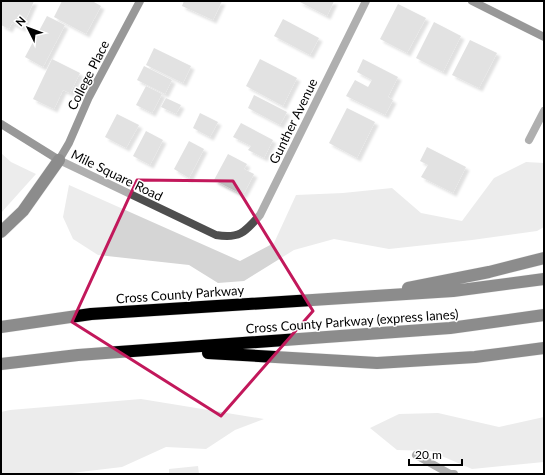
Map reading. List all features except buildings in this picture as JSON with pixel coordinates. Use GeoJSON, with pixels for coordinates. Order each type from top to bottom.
{"type":"FeatureCollection","features":[{"type":"Feature","properties":{"kind":"highway"},"geometry":{"type":"LineString","coordinates":[[1,232],[23,210],[59,160]]}},
{"type":"Feature","properties":{"kind":"highway"},"geometry":{"type":"LineString","coordinates":[[362,296],[490,272],[544,258]]}},
{"type":"Feature","properties":{"kind":"highway","name":"Cross County Parkway (express lanes)"},"geometry":{"type":"LineString","coordinates":[[362,296],[461,290],[544,279]]}},
{"type":"Feature","properties":{"kind":"highway","name":"Cross County Parkway"},"geometry":{"type":"LineString","coordinates":[[1,327],[90,314],[362,296]]}},
{"type":"Feature","properties":{"kind":"highway","name":"Cross County Parkway (express lanes)"},"geometry":{"type":"LineString","coordinates":[[161,350],[450,328],[544,315]]}},
{"type":"Feature","properties":{"kind":"highway"},"geometry":{"type":"LineString","coordinates":[[1,364],[78,355],[161,350],[377,363],[468,358],[544,348]]}},
{"type":"Feature","properties":{"kind":"street","name":"College Place"},"geometry":{"type":"LineString","coordinates":[[59,160],[70,143],[89,97],[140,1]]}},
{"type":"Feature","properties":{"kind":"street","name":"Gunther Avenue"},"geometry":{"type":"LineString","coordinates":[[227,237],[244,232],[260,215],[366,1]]}},
{"type":"Feature","properties":{"kind":"street"},"geometry":{"type":"LineString","coordinates":[[472,1],[544,38]]}},
{"type":"Feature","properties":{"kind":"street"},"geometry":{"type":"LineString","coordinates":[[529,140],[544,111]]}},
{"type":"Feature","properties":{"kind":"street","name":"Mile Square Road"},"geometry":{"type":"LineString","coordinates":[[1,124],[59,160],[216,235],[227,237]]}},
{"type":"Feature","properties":{"kind":"street"},"geometry":{"type":"LineString","coordinates":[[416,455],[450,474],[454,474]]}},
{"type":"Feature","properties":{"kind":"highlighted area"},"geometry":{"type":"Polygon","coordinates":[[[137,180],[233,181],[313,311],[221,416],[72,322],[137,180]]]}},
{"type":"Feature","properties":{"kind":"shaded area"},"geometry":{"type":"Polygon","coordinates":[[[1,153],[11,162],[36,174],[1,213],[1,153]]]}},
{"type":"Feature","properties":{"kind":"shaded area"},"geometry":{"type":"Polygon","coordinates":[[[526,162],[544,163],[544,227],[537,231],[389,249],[334,239],[294,250],[244,281],[218,283],[189,265],[98,255],[73,239],[63,217],[69,185],[240,261],[274,243],[296,195],[343,193],[392,188],[421,213],[462,221],[494,178],[526,162]]]}},
{"type":"Feature","properties":{"kind":"shaded area"},"geometry":{"type":"Polygon","coordinates":[[[141,399],[264,419],[235,430],[206,449],[166,447],[122,467],[63,474],[1,474],[1,412],[141,399]]]}},
{"type":"Feature","properties":{"kind":"shaded area"},"geometry":{"type":"Polygon","coordinates":[[[438,413],[499,427],[544,417],[544,462],[472,469],[430,451],[397,450],[370,428],[399,414],[438,413]]]}},
{"type":"Feature","properties":{"kind":"shaded area"},"geometry":{"type":"Polygon","coordinates":[[[198,466],[199,474],[169,474],[169,469],[198,466]]]}}]}
